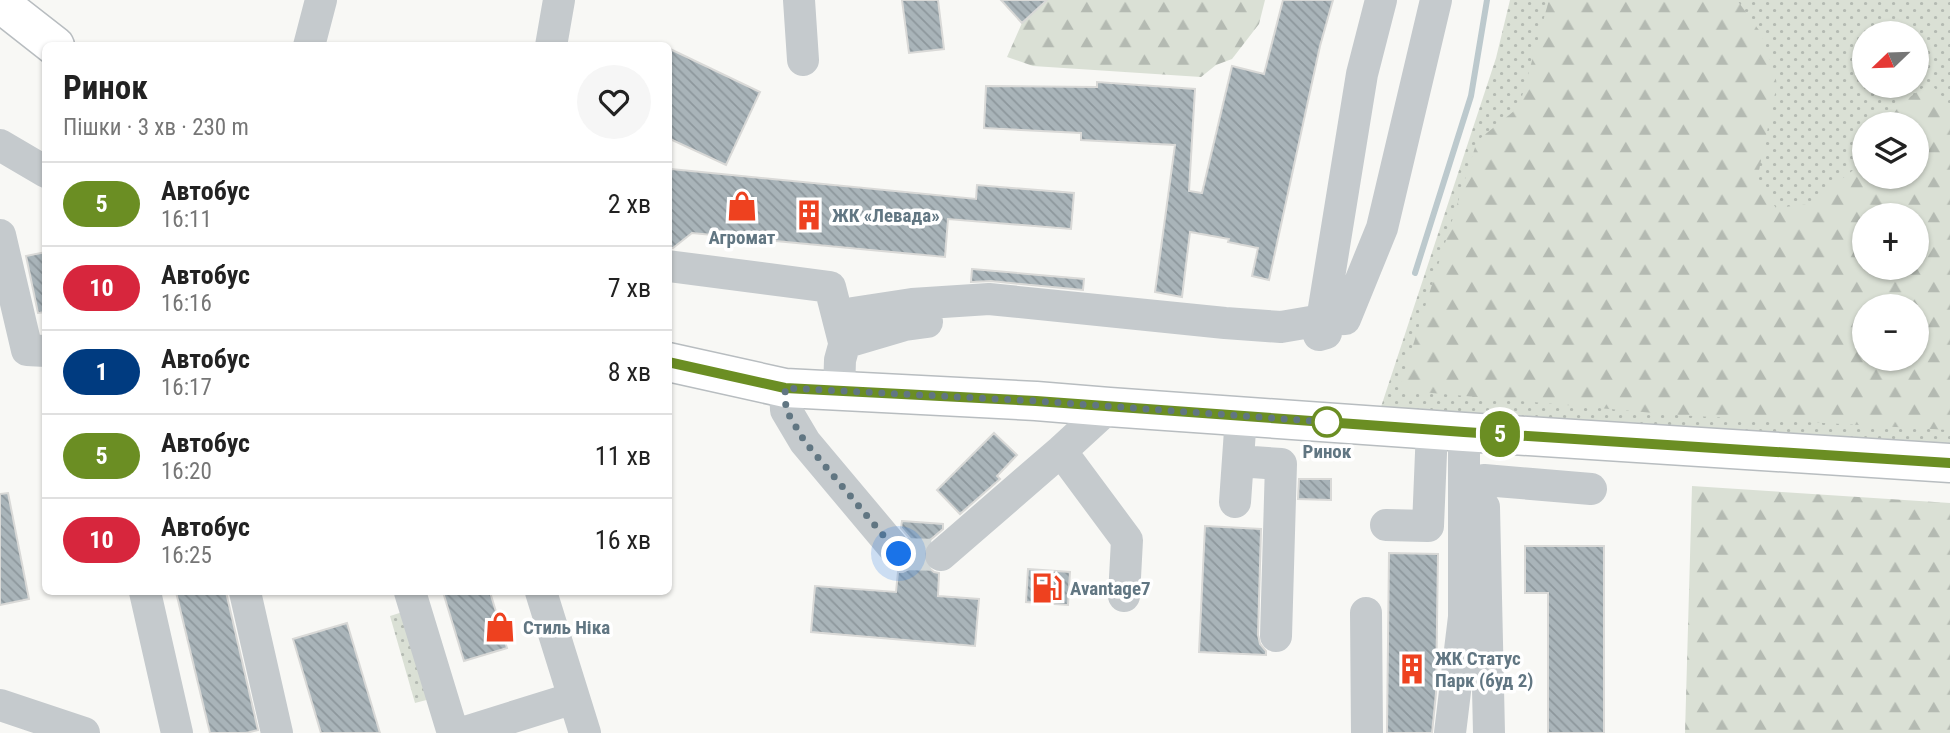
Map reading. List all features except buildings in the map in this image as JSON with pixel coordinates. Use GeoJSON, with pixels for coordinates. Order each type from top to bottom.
{"type":"FeatureCollection","features":[{"type":"Feature","properties":{"kind":"main road"},"geometry":{"type":"LineString","coordinates":[[0,3],[50,42]]}},
{"type":"Feature","properties":{"kind":"main road"},"geometry":{"type":"LineString","coordinates":[[672,363],[785,388],[1036,401],[1950,463]]}},
{"type":"Feature","properties":{"kind":"street"},"geometry":{"type":"LineString","coordinates":[[310,42],[321,0]]}},
{"type":"Feature","properties":{"kind":"street"},"geometry":{"type":"LineString","coordinates":[[552,42],[559,0]]}},
{"type":"Feature","properties":{"kind":"street"},"geometry":{"type":"LineString","coordinates":[[799,0],[803,60]]}},
{"type":"Feature","properties":{"kind":"street"},"geometry":{"type":"LineString","coordinates":[[1322,320],[1362,74],[1381,0]]}},
{"type":"Feature","properties":{"kind":"street"},"geometry":{"type":"LineString","coordinates":[[839,391],[840,360],[853,313],[912,304],[989,299],[1282,327],[1345,319],[1382,228],[1436,0]]}},
{"type":"Feature","properties":{"kind":"street"},"geometry":{"type":"LineString","coordinates":[[0,145],[42,170]]}},
{"type":"Feature","properties":{"kind":"street"},"geometry":{"type":"LineString","coordinates":[[0,235],[27,350],[42,351]]}},
{"type":"Feature","properties":{"kind":"street"},"geometry":{"type":"LineString","coordinates":[[672,267],[830,287],[844,343]]}},
{"type":"Feature","properties":{"kind":"street"},"geometry":{"type":"LineString","coordinates":[[785,388],[786,410],[805,442],[899,554]]}},
{"type":"Feature","properties":{"kind":"street"},"geometry":{"type":"LineString","coordinates":[[941,555],[1109,407]]}},
{"type":"Feature","properties":{"kind":"street"},"geometry":{"type":"LineString","coordinates":[[1236,502],[1241,416]]}},
{"type":"Feature","properties":{"kind":"street"},"geometry":{"type":"LineString","coordinates":[[1448,430],[1473,479],[1489,733]]}},
{"type":"Feature","properties":{"kind":"street"},"geometry":{"type":"LineString","coordinates":[[1386,525],[1428,526],[1448,430]]}},
{"type":"Feature","properties":{"kind":"street"},"geometry":{"type":"LineString","coordinates":[[1061,451],[1127,540],[1124,596]]}},
{"type":"Feature","properties":{"kind":"street"},"geometry":{"type":"LineString","coordinates":[[1238,461],[1281,464],[1276,636]]}},
{"type":"Feature","properties":{"kind":"street"},"geometry":{"type":"LineString","coordinates":[[1473,479],[1591,489]]}},
{"type":"Feature","properties":{"kind":"street"},"geometry":{"type":"LineString","coordinates":[[1450,733],[1464,617],[1473,479]]}},
{"type":"Feature","properties":{"kind":"street"},"geometry":{"type":"LineString","coordinates":[[146,595],[177,733]]}},
{"type":"Feature","properties":{"kind":"street"},"geometry":{"type":"LineString","coordinates":[[246,595],[277,733]]}},
{"type":"Feature","properties":{"kind":"street"},"geometry":{"type":"LineString","coordinates":[[411,595],[453,733]]}},
{"type":"Feature","properties":{"kind":"street"},"geometry":{"type":"LineString","coordinates":[[542,595],[584,733]]}},
{"type":"Feature","properties":{"kind":"street"},"geometry":{"type":"LineString","coordinates":[[1366,613],[1367,733]]}},
{"type":"Feature","properties":{"kind":"street"},"geometry":{"type":"LineString","coordinates":[[462,733],[574,698]]}},
{"type":"Feature","properties":{"kind":"street"},"geometry":{"type":"LineString","coordinates":[[0,705],[84,733]]}},
{"type":"Feature","properties":{"kind":"green space"},"geometry":{"type":"Polygon","coordinates":[[[1047,0],[1265,0],[1259,24],[1232,59],[1216,65],[1201,77],[1033,66],[1007,57],[1022,23],[1047,0]]]}},
{"type":"Feature","properties":{"kind":"green space"},"geometry":{"type":"Polygon","coordinates":[[[1510,0],[1950,0],[1950,453],[1378,416],[1496,58],[1510,0]]]}},
{"type":"Feature","properties":{"kind":"green space"},"geometry":{"type":"Polygon","coordinates":[[[1549,0],[1737,0],[1761,33],[1777,84],[1757,180],[1776,208],[1810,204],[1852,171],[1852,189],[1929,189],[1929,112],[1895,112],[1909,98],[1929,98],[1930,83],[1950,105],[1950,430],[1676,415],[1399,390],[1477,141],[1519,107],[1549,0]]]}},
{"type":"Feature","properties":{"kind":"green space"},"geometry":{"type":"Polygon","coordinates":[[[1692,486],[1950,503],[1950,733],[1685,733],[1692,486]]]}},
{"type":"Feature","properties":{"kind":"green space"},"geometry":{"type":"Polygon","coordinates":[[[409,610],[434,698],[415,703],[390,616],[409,610]]]}},
{"type":"Feature","properties":{"kind":"waterway"},"geometry":{"type":"LineString","coordinates":[[1415,273],[1471,96],[1487,0]]}},
{"type":"Feature","properties":{"kind":"tunnel"},"geometry":{"type":"LineString","coordinates":[[899,554],[941,555]]}},
{"type":"Feature","properties":{"kind":"bus line","name":"5"},"geometry":{"type":"LineString","coordinates":[[672,363],[785,388],[1036,401],[1950,463]]}},
{"type":"Feature","properties":{"kind":"place","name":"Агромат"},"geometry":{"type":"Point","coordinates":[742,206]}},
{"type":"Feature","properties":{"kind":"place","name":"ЖК «Левада»"},"geometry":{"type":"Point","coordinates":[809,215]}},
{"type":"Feature","properties":{"kind":"place","name":"Ринок"},"geometry":{"type":"Point","coordinates":[1327,422]}},
{"type":"Feature","properties":{"kind":"place","name":"Avantage7"},"geometry":{"type":"Point","coordinates":[1047,588]}},
{"type":"Feature","properties":{"kind":"place","name":"Стиль Ніка"},"geometry":{"type":"Point","coordinates":[500,627]}},
{"type":"Feature","properties":{"kind":"place","name":"ЖК Статус Парк (буд 2)"},"geometry":{"type":"Point","coordinates":[1412,669]}},
{"type":"Feature","properties":{"kind":"route"},"geometry":{"type":"LineString","coordinates":[[899,554],[805,442],[786,410],[785,388],[1036,401],[1327,422]]}}]}
